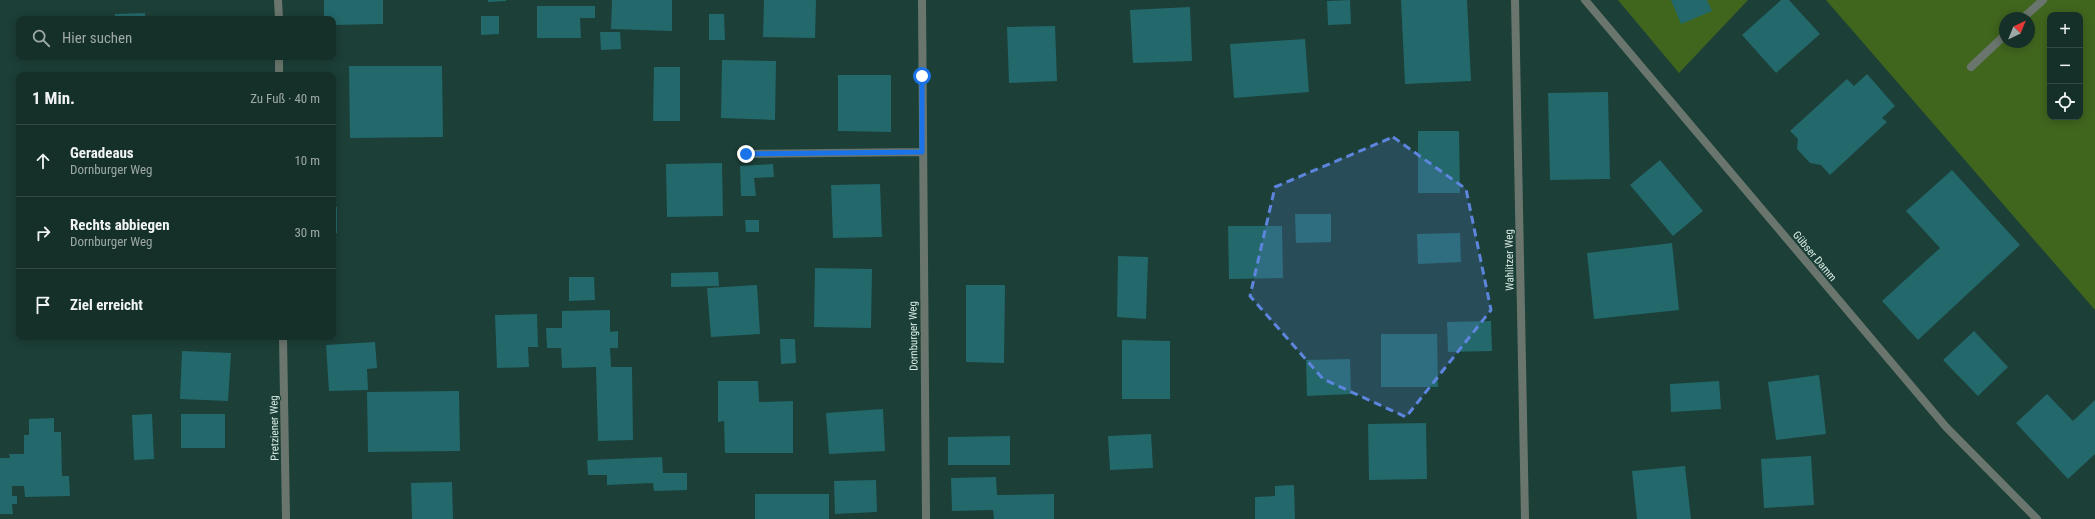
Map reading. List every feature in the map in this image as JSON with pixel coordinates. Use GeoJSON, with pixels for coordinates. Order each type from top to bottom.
{"type":"FeatureCollection","features":[{"type":"Feature","properties":{"kind":"street"},"geometry":{"type":"LineString","coordinates":[[278,0],[278,16]]}},
{"type":"Feature","properties":{"kind":"street","name":"Dornburger Weg"},"geometry":{"type":"LineString","coordinates":[[922,0],[926,519]]}},
{"type":"Feature","properties":{"kind":"street","name":"Wahlitzer Weg"},"geometry":{"type":"LineString","coordinates":[[1515,0],[1525,519]]}},
{"type":"Feature","properties":{"kind":"street","name":"Gübser Damm"},"geometry":{"type":"LineString","coordinates":[[1585,0],[1946,427],[2037,519]]}},
{"type":"Feature","properties":{"kind":"street"},"geometry":{"type":"LineString","coordinates":[[2030,12],[2043,0]]}},
{"type":"Feature","properties":{"kind":"street"},"geometry":{"type":"LineString","coordinates":[[1971,67],[1999,41]]}},
{"type":"Feature","properties":{"kind":"street"},"geometry":{"type":"LineString","coordinates":[[279,60],[279,72]]}},
{"type":"Feature","properties":{"kind":"street"},"geometry":{"type":"LineString","coordinates":[[746,154],[922,152]]}},
{"type":"Feature","properties":{"kind":"street","name":"Pretziener Weg"},"geometry":{"type":"LineString","coordinates":[[283,340],[286,519]]}},
{"type":"Feature","properties":{"kind":"highlighted area"},"geometry":{"type":"Polygon","coordinates":[[[1393,137],[1466,189],[1491,310],[1406,417],[1323,379],[1250,296],[1275,187],[1393,137]]]}},
{"type":"Feature","properties":{"kind":"green space"},"geometry":{"type":"Polygon","coordinates":[[[1618,0],[1748,0],[1679,73],[1618,0]]]}},
{"type":"Feature","properties":{"kind":"green space"},"geometry":{"type":"Polygon","coordinates":[[[1826,0],[2095,0],[2095,310],[1826,0]]]}},
{"type":"Feature","properties":{"kind":"building"},"geometry":{"type":"Polygon","coordinates":[[[324,0],[383,0],[383,24],[336,25],[336,16],[324,16],[324,0]]]}},
{"type":"Feature","properties":{"kind":"building"},"geometry":{"type":"Polygon","coordinates":[[[488,0],[506,0],[506,1],[488,2],[488,0]]]}},
{"type":"Feature","properties":{"kind":"building"},"geometry":{"type":"Polygon","coordinates":[[[612,0],[672,0],[672,31],[611,29],[612,0]]]}},
{"type":"Feature","properties":{"kind":"building"},"geometry":{"type":"Polygon","coordinates":[[[764,0],[816,0],[815,38],[763,37],[764,0]]]}},
{"type":"Feature","properties":{"kind":"building"},"geometry":{"type":"Polygon","coordinates":[[[1350,0],[1351,24],[1328,25],[1327,1],[1350,0]]]}},
{"type":"Feature","properties":{"kind":"building"},"geometry":{"type":"Polygon","coordinates":[[[1401,0],[1467,0],[1471,81],[1405,84],[1401,0]]]}},
{"type":"Feature","properties":{"kind":"building"},"geometry":{"type":"Polygon","coordinates":[[[1671,0],[1707,0],[1712,11],[1681,24],[1671,0]]]}},
{"type":"Feature","properties":{"kind":"building"},"geometry":{"type":"Polygon","coordinates":[[[1781,0],[1789,0],[1820,34],[1776,73],[1742,35],[1781,0]]]}},
{"type":"Feature","properties":{"kind":"building"},"geometry":{"type":"Polygon","coordinates":[[[537,6],[595,6],[595,18],[580,18],[581,38],[537,38],[537,6]]]}},
{"type":"Feature","properties":{"kind":"building"},"geometry":{"type":"Polygon","coordinates":[[[1190,7],[1192,61],[1133,63],[1130,10],[1190,7]]]}},
{"type":"Feature","properties":{"kind":"building"},"geometry":{"type":"Polygon","coordinates":[[[145,13],[145,16],[115,16],[115,14],[145,13]]]}},
{"type":"Feature","properties":{"kind":"building"},"geometry":{"type":"Polygon","coordinates":[[[709,14],[724,14],[725,40],[709,40],[709,14]]]}},
{"type":"Feature","properties":{"kind":"building"},"geometry":{"type":"Polygon","coordinates":[[[481,16],[499,16],[499,34],[481,35],[481,16]]]}},
{"type":"Feature","properties":{"kind":"building"},"geometry":{"type":"Polygon","coordinates":[[[1055,26],[1057,81],[1009,83],[1007,27],[1055,26]]]}},
{"type":"Feature","properties":{"kind":"building"},"geometry":{"type":"Polygon","coordinates":[[[600,32],[620,32],[621,49],[601,50],[600,32]]]}},
{"type":"Feature","properties":{"kind":"building"},"geometry":{"type":"Polygon","coordinates":[[[1305,39],[1309,92],[1234,98],[1230,44],[1305,39]]]}},
{"type":"Feature","properties":{"kind":"building"},"geometry":{"type":"Polygon","coordinates":[[[722,60],[776,61],[775,120],[721,118],[722,60]]]}},
{"type":"Feature","properties":{"kind":"building"},"geometry":{"type":"Polygon","coordinates":[[[349,66],[442,66],[443,137],[350,138],[349,66]]]}},
{"type":"Feature","properties":{"kind":"building"},"geometry":{"type":"Polygon","coordinates":[[[654,67],[680,67],[680,121],[653,121],[654,67]]]}},
{"type":"Feature","properties":{"kind":"building"},"geometry":{"type":"Polygon","coordinates":[[[1867,74],[1895,106],[1882,118],[1887,122],[1830,175],[1821,165],[1810,163],[1797,149],[1798,139],[1790,131],[1847,79],[1854,86],[1867,74]]]}},
{"type":"Feature","properties":{"kind":"building"},"geometry":{"type":"Polygon","coordinates":[[[838,75],[891,75],[891,132],[838,131],[838,75]]]}},
{"type":"Feature","properties":{"kind":"building"},"geometry":{"type":"Polygon","coordinates":[[[1608,92],[1610,179],[1550,180],[1548,93],[1608,92]]]}},
{"type":"Feature","properties":{"kind":"building"},"geometry":{"type":"Polygon","coordinates":[[[1418,131],[1459,131],[1460,193],[1418,193],[1418,131]]]}},
{"type":"Feature","properties":{"kind":"building"},"geometry":{"type":"Polygon","coordinates":[[[1660,160],[1703,211],[1673,236],[1630,185],[1660,160]]]}},
{"type":"Feature","properties":{"kind":"building"},"geometry":{"type":"Polygon","coordinates":[[[722,163],[723,216],[667,217],[666,164],[722,163]]]}},
{"type":"Feature","properties":{"kind":"building"},"geometry":{"type":"Polygon","coordinates":[[[773,164],[774,177],[754,178],[756,196],[741,196],[740,166],[773,164]]]}},
{"type":"Feature","properties":{"kind":"building"},"geometry":{"type":"Polygon","coordinates":[[[1952,170],[2020,245],[1918,340],[1882,301],[1940,248],[1906,211],[1952,170]]]}},
{"type":"Feature","properties":{"kind":"building"},"geometry":{"type":"Polygon","coordinates":[[[880,184],[882,237],[833,238],[831,185],[880,184]]]}},
{"type":"Feature","properties":{"kind":"building"},"geometry":{"type":"Polygon","coordinates":[[[336,207],[337,207],[336,233],[336,207]]]}},
{"type":"Feature","properties":{"kind":"building"},"geometry":{"type":"Polygon","coordinates":[[[1295,214],[1331,214],[1331,242],[1296,243],[1295,214]]]}},
{"type":"Feature","properties":{"kind":"building"},"geometry":{"type":"Polygon","coordinates":[[[745,220],[759,220],[759,232],[746,232],[745,220]]]}},
{"type":"Feature","properties":{"kind":"building"},"geometry":{"type":"Polygon","coordinates":[[[1228,226],[1282,226],[1283,278],[1229,279],[1228,226]]]}},
{"type":"Feature","properties":{"kind":"building"},"geometry":{"type":"Polygon","coordinates":[[[1460,233],[1461,262],[1418,264],[1417,234],[1460,233]]]}},
{"type":"Feature","properties":{"kind":"building"},"geometry":{"type":"Polygon","coordinates":[[[1672,243],[1679,310],[1594,319],[1587,253],[1672,243]]]}},
{"type":"Feature","properties":{"kind":"building"},"geometry":{"type":"Polygon","coordinates":[[[1118,256],[1148,257],[1146,319],[1117,317],[1118,256]]]}},
{"type":"Feature","properties":{"kind":"building"},"geometry":{"type":"Polygon","coordinates":[[[815,268],[872,269],[871,328],[814,327],[815,268]]]}},
{"type":"Feature","properties":{"kind":"building"},"geometry":{"type":"Polygon","coordinates":[[[718,272],[719,286],[671,287],[671,273],[718,272]]]}},
{"type":"Feature","properties":{"kind":"building"},"geometry":{"type":"Polygon","coordinates":[[[569,277],[594,277],[595,300],[569,301],[569,277]]]}},
{"type":"Feature","properties":{"kind":"building"},"geometry":{"type":"Polygon","coordinates":[[[757,285],[760,334],[711,337],[707,288],[757,285]]]}},
{"type":"Feature","properties":{"kind":"building"},"geometry":{"type":"Polygon","coordinates":[[[966,285],[1005,285],[1004,363],[966,362],[966,285]]]}},
{"type":"Feature","properties":{"kind":"building"},"geometry":{"type":"Polygon","coordinates":[[[610,310],[610,332],[618,331],[618,348],[610,348],[611,367],[632,367],[633,440],[598,441],[596,367],[562,368],[561,348],[547,348],[546,328],[562,328],[562,311],[610,310]]]}},
{"type":"Feature","properties":{"kind":"building"},"geometry":{"type":"Polygon","coordinates":[[[537,314],[538,347],[528,347],[529,367],[497,368],[495,315],[537,314]]]}},
{"type":"Feature","properties":{"kind":"building"},"geometry":{"type":"Polygon","coordinates":[[[1491,321],[1492,351],[1448,352],[1447,322],[1491,321]]]}},
{"type":"Feature","properties":{"kind":"building"},"geometry":{"type":"Polygon","coordinates":[[[1974,331],[2008,367],[1978,396],[1943,360],[1974,331]]]}},
{"type":"Feature","properties":{"kind":"building"},"geometry":{"type":"Polygon","coordinates":[[[1381,334],[1437,334],[1438,387],[1381,387],[1381,334]]]}},
{"type":"Feature","properties":{"kind":"building"},"geometry":{"type":"Polygon","coordinates":[[[780,339],[795,339],[796,363],[781,364],[780,339]]]}},
{"type":"Feature","properties":{"kind":"building"},"geometry":{"type":"Polygon","coordinates":[[[1122,340],[1170,341],[1170,399],[1122,399],[1122,340]]]}},
{"type":"Feature","properties":{"kind":"building"},"geometry":{"type":"Polygon","coordinates":[[[375,342],[377,368],[367,369],[368,390],[329,391],[326,345],[375,342]]]}},
{"type":"Feature","properties":{"kind":"building"},"geometry":{"type":"Polygon","coordinates":[[[182,351],[231,353],[228,401],[180,399],[182,351]]]}},
{"type":"Feature","properties":{"kind":"building"},"geometry":{"type":"Polygon","coordinates":[[[1350,359],[1351,394],[1307,396],[1306,360],[1350,359]]]}},
{"type":"Feature","properties":{"kind":"building"},"geometry":{"type":"Polygon","coordinates":[[[1819,375],[1826,434],[1776,440],[1768,382],[1819,375]]]}},
{"type":"Feature","properties":{"kind":"building"},"geometry":{"type":"Polygon","coordinates":[[[718,381],[758,381],[759,402],[793,401],[793,453],[725,453],[724,421],[718,422],[718,381]]]}},
{"type":"Feature","properties":{"kind":"building"},"geometry":{"type":"Polygon","coordinates":[[[1719,381],[1721,409],[1671,412],[1670,384],[1719,381]]]}},
{"type":"Feature","properties":{"kind":"building"},"geometry":{"type":"Polygon","coordinates":[[[459,391],[460,451],[368,452],[367,392],[459,391]]]}},
{"type":"Feature","properties":{"kind":"building"},"geometry":{"type":"Polygon","coordinates":[[[2047,394],[2073,421],[2095,400],[2095,454],[2068,479],[2016,423],[2047,394]]]}},
{"type":"Feature","properties":{"kind":"building"},"geometry":{"type":"Polygon","coordinates":[[[883,409],[885,451],[829,454],[826,413],[883,409]]]}},
{"type":"Feature","properties":{"kind":"building"},"geometry":{"type":"Polygon","coordinates":[[[152,414],[154,459],[134,460],[132,415],[152,414]]]}},
{"type":"Feature","properties":{"kind":"building"},"geometry":{"type":"Polygon","coordinates":[[[181,414],[225,414],[225,448],[181,448],[181,414]]]}},
{"type":"Feature","properties":{"kind":"building"},"geometry":{"type":"Polygon","coordinates":[[[54,418],[54,432],[61,432],[62,476],[69,476],[70,496],[25,497],[24,486],[12,486],[12,496],[17,496],[17,504],[12,504],[13,514],[0,514],[0,458],[10,458],[9,454],[24,454],[24,435],[29,435],[29,419],[54,418]]]}},
{"type":"Feature","properties":{"kind":"building"},"geometry":{"type":"Polygon","coordinates":[[[1426,423],[1427,479],[1369,480],[1368,424],[1426,423]]]}},
{"type":"Feature","properties":{"kind":"building"},"geometry":{"type":"Polygon","coordinates":[[[1151,434],[1153,468],[1110,470],[1108,436],[1151,434]]]}},
{"type":"Feature","properties":{"kind":"building"},"geometry":{"type":"Polygon","coordinates":[[[1010,436],[1010,465],[948,465],[948,437],[1010,436]]]}},
{"type":"Feature","properties":{"kind":"building"},"geometry":{"type":"Polygon","coordinates":[[[1811,456],[1814,505],[1764,508],[1761,459],[1811,456]]]}},
{"type":"Feature","properties":{"kind":"building"},"geometry":{"type":"Polygon","coordinates":[[[662,457],[663,473],[687,473],[687,490],[654,491],[653,483],[607,485],[607,475],[588,475],[587,460],[662,457]]]}},
{"type":"Feature","properties":{"kind":"building"},"geometry":{"type":"Polygon","coordinates":[[[1685,466],[1691,519],[1637,519],[1632,471],[1685,466]]]}},
{"type":"Feature","properties":{"kind":"building"},"geometry":{"type":"Polygon","coordinates":[[[996,477],[997,495],[1054,494],[1054,519],[994,519],[993,510],[952,511],[951,478],[996,477]]]}},
{"type":"Feature","properties":{"kind":"building"},"geometry":{"type":"Polygon","coordinates":[[[876,480],[877,512],[835,514],[834,481],[876,480]]]}},
{"type":"Feature","properties":{"kind":"building"},"geometry":{"type":"Polygon","coordinates":[[[452,482],[453,519],[412,519],[411,483],[452,482]]]}},
{"type":"Feature","properties":{"kind":"building"},"geometry":{"type":"Polygon","coordinates":[[[1294,485],[1295,519],[1255,519],[1255,497],[1275,496],[1275,486],[1294,485]]]}},
{"type":"Feature","properties":{"kind":"building"},"geometry":{"type":"Polygon","coordinates":[[[755,494],[829,494],[829,519],[755,519],[755,494]]]}},
{"type":"Feature","properties":{"kind":"route"},"geometry":{"type":"LineString","coordinates":[[746,154],[922,152],[922,76]]}}]}
